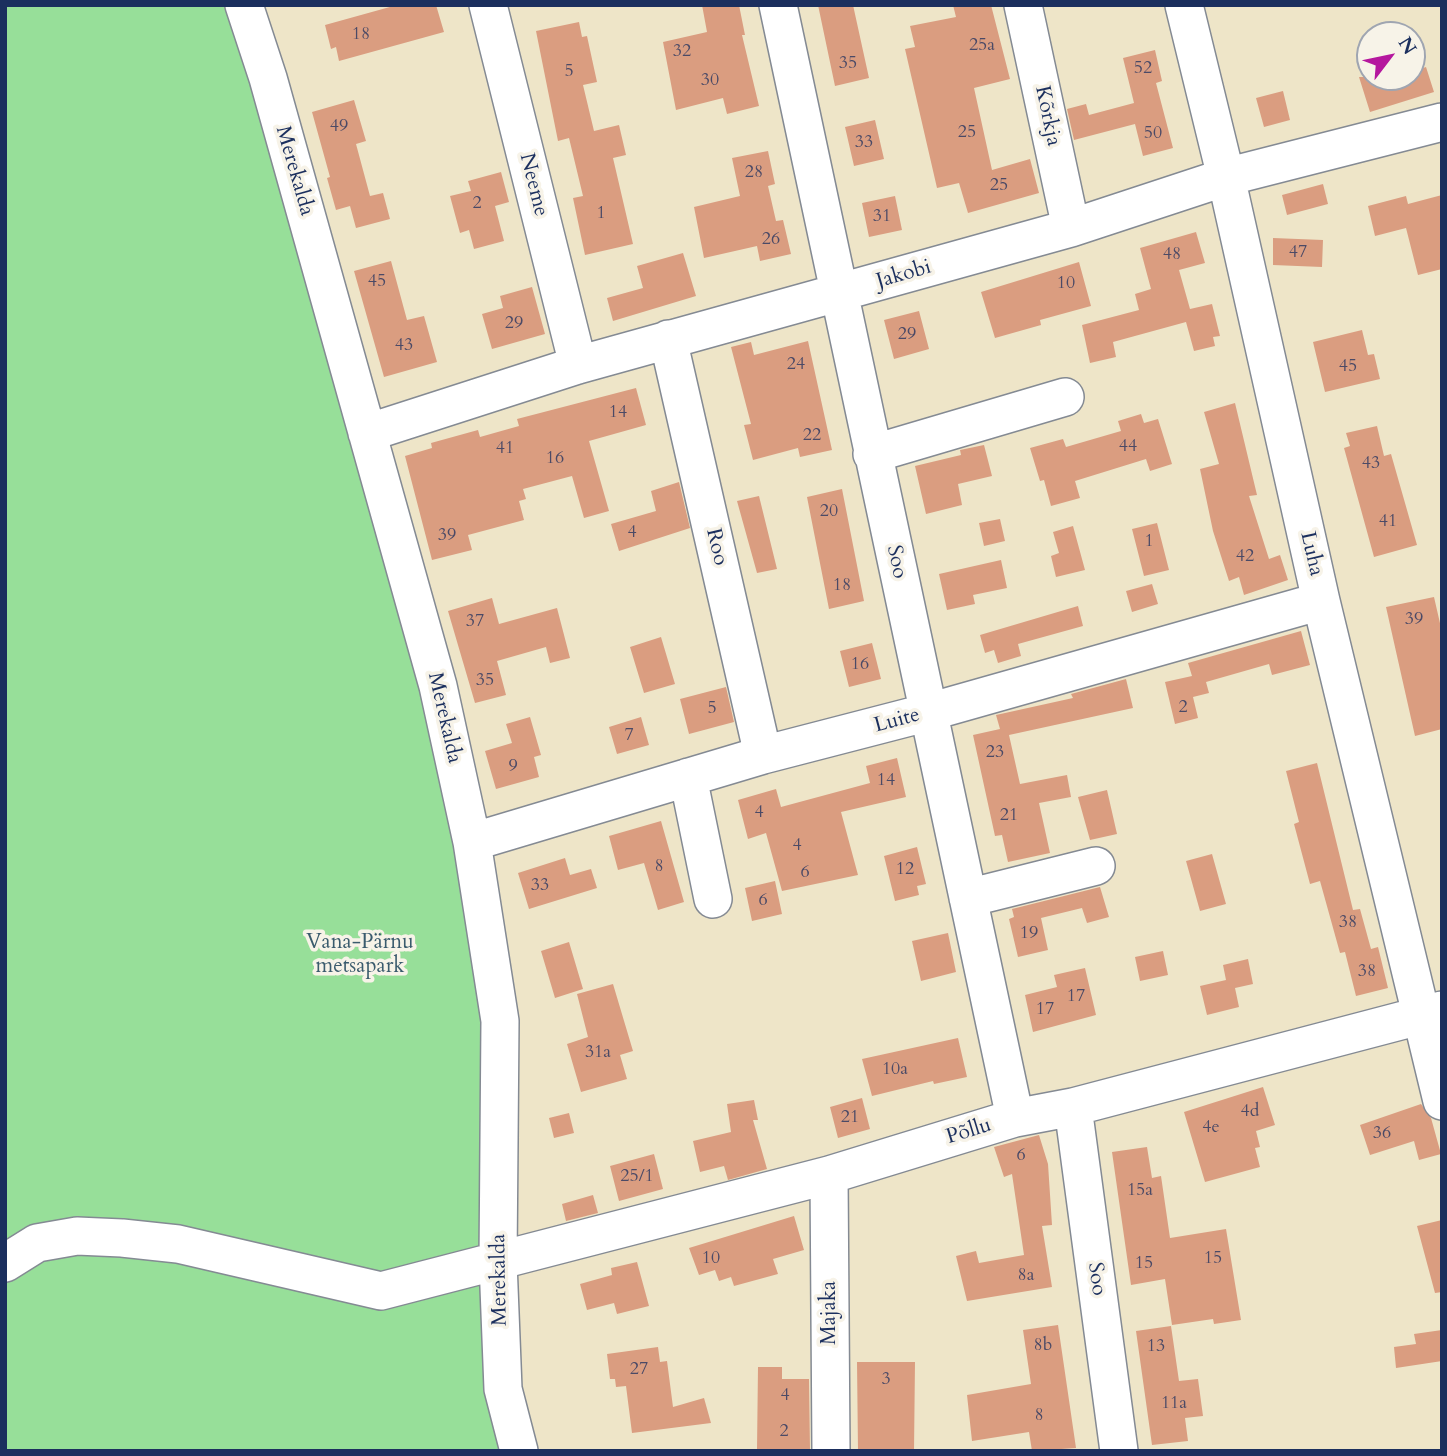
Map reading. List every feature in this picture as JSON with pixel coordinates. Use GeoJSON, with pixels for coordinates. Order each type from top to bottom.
{"type":"FeatureCollection","features":[{"type":"Feature","properties":{"kind":"street","name":"Neeme"},"geometry":{"type":"LineString","coordinates":[[488,5],[578,365]]}},
{"type":"Feature","properties":{"kind":"street","name":"Soo"},"geometry":{"type":"LineString","coordinates":[[778,5],[1015,1118]]}},
{"type":"Feature","properties":{"kind":"street","name":"Kõrkja"},"geometry":{"type":"LineString","coordinates":[[1023,5],[1072,228]]}},
{"type":"Feature","properties":{"kind":"street","name":"Luha"},"geometry":{"type":"LineString","coordinates":[[1184,5],[1226,177],[1321,601],[1431,1013],[1442,1101]]}},
{"type":"Feature","properties":{"kind":"street","name":"Merekalda"},"geometry":{"type":"LineString","coordinates":[[251,7],[268,78],[438,686],[472,842],[500,1021],[498,1262],[503,1390],[519,1451]]}},
{"type":"Feature","properties":{"kind":"street","name":"Jakobi"},"geometry":{"type":"LineString","coordinates":[[367,433],[578,365],[1072,228],[1226,177],[1442,122]]}},
{"type":"Feature","properties":{"kind":"street","name":"Roo"},"geometry":{"type":"LineString","coordinates":[[668,339],[763,755]]}},
{"type":"Feature","properties":{"kind":"street"},"geometry":{"type":"LineString","coordinates":[[872,454],[1065,397]]}},
{"type":"Feature","properties":{"kind":"street","name":"Luite"},"geometry":{"type":"LineString","coordinates":[[472,842],[763,755],[929,712],[1321,601]]}},
{"type":"Feature","properties":{"kind":"street"},"geometry":{"type":"LineString","coordinates":[[688,777],[713,899]]}},
{"type":"Feature","properties":{"kind":"street"},"geometry":{"type":"LineString","coordinates":[[968,898],[1096,866]]}},
{"type":"Feature","properties":{"kind":"street","name":"Põllu"},"geometry":{"type":"LineString","coordinates":[[5,1263],[37,1243],[77,1236],[122,1238],[178,1244],[381,1291],[829,1175],[1015,1118],[1073,1107],[1431,1013]]}},
{"type":"Feature","properties":{"kind":"street","name":"Soo"},"geometry":{"type":"LineString","coordinates":[[1073,1107],[1119,1451]]}},
{"type":"Feature","properties":{"kind":"street","name":"Majaka"},"geometry":{"type":"LineString","coordinates":[[829,1175],[831,1451]]}},
{"type":"Feature","properties":{"kind":"green space","name":"Vana-Pärnu metsapark"},"geometry":{"type":"Polygon","coordinates":[[[5,5],[236,5],[454,812],[491,1029],[505,1451],[5,1451],[5,5]]]}},
{"type":"Feature","properties":{"kind":"building"},"geometry":{"type":"Polygon","coordinates":[[[397,5],[436,5],[444,32],[339,61],[336,47],[331,49],[325,25],[397,5]]]}},
{"type":"Feature","properties":{"kind":"building"},"geometry":{"type":"Polygon","coordinates":[[[702,5],[739,5],[745,35],[742,35],[759,106],[727,114],[723,98],[676,110],[663,42],[707,32],[702,5]]]}},
{"type":"Feature","properties":{"kind":"building"},"geometry":{"type":"Polygon","coordinates":[[[818,5],[853,5],[869,78],[835,86],[818,5]]]}},
{"type":"Feature","properties":{"kind":"building"},"geometry":{"type":"Polygon","coordinates":[[[953,5],[991,5],[1010,79],[974,88],[992,170],[1030,159],[1039,193],[968,213],[959,183],[937,188],[905,49],[915,47],[910,26],[956,17],[953,5]]]}},
{"type":"Feature","properties":{"kind":"building"},"geometry":{"type":"Polygon","coordinates":[[[579,22],[582,37],[587,36],[597,82],[583,85],[594,131],[619,125],[626,155],[613,158],[633,244],[585,255],[573,198],[583,196],[569,138],[558,141],[536,31],[579,22]]]}},
{"type":"Feature","properties":{"kind":"building"},"geometry":{"type":"Polygon","coordinates":[[[1155,50],[1162,81],[1156,83],[1173,148],[1143,156],[1135,124],[1074,140],[1067,109],[1086,104],[1089,115],[1134,103],[1123,58],[1155,50]]]}},
{"type":"Feature","properties":{"kind":"building"},"geometry":{"type":"Polygon","coordinates":[[[1426,67],[1434,92],[1370,112],[1363,91],[1426,91],[1426,67]]]}},
{"type":"Feature","properties":{"kind":"building"},"geometry":{"type":"Polygon","coordinates":[[[1283,91],[1290,120],[1264,127],[1256,98],[1283,91]]]}},
{"type":"Feature","properties":{"kind":"building"},"geometry":{"type":"Polygon","coordinates":[[[354,100],[366,141],[356,144],[370,196],[383,193],[390,219],[356,228],[350,206],[336,210],[312,112],[354,100]]]}},
{"type":"Feature","properties":{"kind":"building"},"geometry":{"type":"Polygon","coordinates":[[[875,120],[884,159],[854,166],[845,127],[875,120]]]}},
{"type":"Feature","properties":{"kind":"building"},"geometry":{"type":"Polygon","coordinates":[[[768,151],[775,184],[768,186],[776,221],[783,220],[791,254],[760,261],[757,246],[704,258],[694,207],[740,196],[732,158],[768,151]]]}},
{"type":"Feature","properties":{"kind":"building"},"geometry":{"type":"Polygon","coordinates":[[[501,172],[509,202],[495,206],[504,241],[474,249],[469,230],[460,233],[450,196],[471,191],[468,181],[501,172]]]}},
{"type":"Feature","properties":{"kind":"building"},"geometry":{"type":"Polygon","coordinates":[[[1323,184],[1328,204],[1287,215],[1282,195],[1323,184]]]}},
{"type":"Feature","properties":{"kind":"building"},"geometry":{"type":"Polygon","coordinates":[[[1442,195],[1442,269],[1418,275],[1406,228],[1375,236],[1368,206],[1406,196],[1408,204],[1442,195]]]}},
{"type":"Feature","properties":{"kind":"building"},"geometry":{"type":"Polygon","coordinates":[[[895,196],[902,230],[869,237],[862,203],[895,196]]]}},
{"type":"Feature","properties":{"kind":"building"},"geometry":{"type":"Polygon","coordinates":[[[1196,232],[1205,263],[1179,270],[1190,309],[1212,304],[1220,336],[1213,337],[1215,346],[1194,351],[1186,322],[1113,342],[1116,357],[1090,363],[1082,325],[1139,310],[1135,294],[1151,289],[1140,248],[1196,232]]]}},
{"type":"Feature","properties":{"kind":"building"},"geometry":{"type":"Polygon","coordinates":[[[1273,238],[1323,240],[1322,267],[1273,265],[1273,238]]]}},
{"type":"Feature","properties":{"kind":"building"},"geometry":{"type":"Polygon","coordinates":[[[683,253],[696,296],[613,321],[607,298],[643,288],[637,266],[683,253]]]}},
{"type":"Feature","properties":{"kind":"building"},"geometry":{"type":"Polygon","coordinates":[[[391,261],[407,320],[424,316],[437,362],[384,377],[354,271],[391,261]]]}},
{"type":"Feature","properties":{"kind":"building"},"geometry":{"type":"Polygon","coordinates":[[[1079,262],[1091,306],[1040,320],[1041,325],[995,338],[981,292],[1079,262]]]}},
{"type":"Feature","properties":{"kind":"building"},"geometry":{"type":"Polygon","coordinates":[[[532,287],[545,334],[492,349],[482,314],[503,308],[500,296],[532,287]]]}},
{"type":"Feature","properties":{"kind":"building"},"geometry":{"type":"Polygon","coordinates":[[[919,311],[929,349],[894,359],[884,320],[919,311]]]}},
{"type":"Feature","properties":{"kind":"building"},"geometry":{"type":"Polygon","coordinates":[[[1362,330],[1368,355],[1374,354],[1380,379],[1325,392],[1313,342],[1362,330]]]}},
{"type":"Feature","properties":{"kind":"building"},"geometry":{"type":"Polygon","coordinates":[[[808,341],[832,450],[800,457],[798,448],[753,460],[744,425],[751,424],[731,347],[751,342],[754,355],[808,341]]]}},
{"type":"Feature","properties":{"kind":"building"},"geometry":{"type":"Polygon","coordinates":[[[636,388],[646,425],[589,441],[609,511],[584,518],[572,476],[523,489],[526,499],[519,501],[524,520],[468,535],[472,550],[432,560],[405,456],[432,448],[431,443],[478,430],[480,437],[519,426],[517,419],[636,388]]]}},
{"type":"Feature","properties":{"kind":"building"},"geometry":{"type":"Polygon","coordinates":[[[1235,403],[1257,495],[1249,496],[1269,559],[1280,555],[1288,580],[1244,595],[1239,577],[1229,581],[1213,531],[1200,469],[1219,464],[1204,412],[1235,403]]]}},
{"type":"Feature","properties":{"kind":"building"},"geometry":{"type":"Polygon","coordinates":[[[1141,414],[1144,423],[1158,419],[1172,464],[1150,471],[1146,459],[1075,481],[1080,498],[1051,506],[1044,480],[1040,481],[1030,448],[1063,439],[1066,447],[1121,431],[1118,421],[1141,414]]]}},
{"type":"Feature","properties":{"kind":"building"},"geometry":{"type":"Polygon","coordinates":[[[1377,426],[1384,456],[1391,454],[1417,545],[1374,557],[1344,448],[1350,446],[1346,433],[1377,426]]]}},
{"type":"Feature","properties":{"kind":"building"},"geometry":{"type":"Polygon","coordinates":[[[984,445],[992,476],[958,484],[962,505],[926,514],[915,466],[961,455],[960,450],[984,445]]]}},
{"type":"Feature","properties":{"kind":"building"},"geometry":{"type":"Polygon","coordinates":[[[679,482],[690,528],[619,551],[611,524],[656,511],[651,491],[679,482]]]}},
{"type":"Feature","properties":{"kind":"building"},"geometry":{"type":"Polygon","coordinates":[[[842,489],[864,601],[829,609],[807,497],[842,489]]]}},
{"type":"Feature","properties":{"kind":"building"},"geometry":{"type":"Polygon","coordinates":[[[759,496],[777,569],[757,573],[737,501],[759,496]]]}},
{"type":"Feature","properties":{"kind":"building"},"geometry":{"type":"Polygon","coordinates":[[[1000,519],[1005,541],[984,546],[979,523],[1000,519]]]}},
{"type":"Feature","properties":{"kind":"building"},"geometry":{"type":"Polygon","coordinates":[[[1157,523],[1169,570],[1144,576],[1132,529],[1157,523]]]}},
{"type":"Feature","properties":{"kind":"building"},"geometry":{"type":"Polygon","coordinates":[[[1073,526],[1085,570],[1056,577],[1051,556],[1059,553],[1053,532],[1073,526]]]}},
{"type":"Feature","properties":{"kind":"building"},"geometry":{"type":"Polygon","coordinates":[[[1001,560],[1007,588],[973,595],[975,604],[947,610],[939,574],[1001,560]]]}},
{"type":"Feature","properties":{"kind":"building"},"geometry":{"type":"Polygon","coordinates":[[[1152,584],[1158,604],[1132,612],[1126,591],[1152,584]]]}},
{"type":"Feature","properties":{"kind":"building"},"geometry":{"type":"Polygon","coordinates":[[[1434,597],[1442,632],[1442,729],[1415,736],[1386,607],[1434,597]]]}},
{"type":"Feature","properties":{"kind":"building"},"geometry":{"type":"Polygon","coordinates":[[[492,598],[499,624],[557,608],[570,658],[550,663],[546,647],[497,661],[506,695],[475,703],[448,611],[492,598]]]}},
{"type":"Feature","properties":{"kind":"building"},"geometry":{"type":"Polygon","coordinates":[[[1078,606],[1083,626],[1018,644],[1021,656],[998,663],[994,650],[985,653],[980,635],[1078,606]]]}},
{"type":"Feature","properties":{"kind":"building"},"geometry":{"type":"Polygon","coordinates":[[[1301,631],[1310,665],[1272,675],[1269,664],[1206,682],[1209,693],[1193,697],[1198,718],[1175,724],[1165,682],[1192,676],[1188,663],[1301,631]]]}},
{"type":"Feature","properties":{"kind":"building"},"geometry":{"type":"Polygon","coordinates":[[[661,637],[675,684],[644,693],[630,647],[661,637]]]}},
{"type":"Feature","properties":{"kind":"building"},"geometry":{"type":"Polygon","coordinates":[[[872,643],[881,679],[849,687],[840,651],[872,643]]]}},
{"type":"Feature","properties":{"kind":"building"},"geometry":{"type":"Polygon","coordinates":[[[1126,679],[1133,708],[1009,735],[1020,784],[1067,775],[1071,797],[1039,803],[1050,853],[1008,862],[1002,835],[995,836],[973,735],[1000,729],[996,715],[1073,698],[1071,694],[1126,679]]]}},
{"type":"Feature","properties":{"kind":"building"},"geometry":{"type":"Polygon","coordinates":[[[726,687],[734,722],[689,734],[680,699],[726,687]]]}},
{"type":"Feature","properties":{"kind":"building"},"geometry":{"type":"Polygon","coordinates":[[[530,717],[541,755],[534,757],[539,777],[496,789],[485,751],[512,743],[506,724],[530,717]]]}},
{"type":"Feature","properties":{"kind":"building"},"geometry":{"type":"Polygon","coordinates":[[[641,717],[649,745],[617,754],[609,727],[641,717]]]}},
{"type":"Feature","properties":{"kind":"building"},"geometry":{"type":"Polygon","coordinates":[[[897,758],[906,797],[841,812],[858,875],[782,891],[766,833],[748,839],[738,800],[776,789],[781,807],[870,783],[866,766],[897,758]]]}},
{"type":"Feature","properties":{"kind":"building"},"geometry":{"type":"Polygon","coordinates":[[[1317,763],[1353,910],[1360,909],[1371,949],[1378,947],[1388,988],[1356,996],[1345,952],[1340,953],[1320,881],[1310,884],[1294,824],[1299,822],[1286,771],[1317,763]]]}},
{"type":"Feature","properties":{"kind":"building"},"geometry":{"type":"Polygon","coordinates":[[[1107,790],[1117,834],[1090,840],[1078,797],[1107,790]]]}},
{"type":"Feature","properties":{"kind":"building"},"geometry":{"type":"Polygon","coordinates":[[[661,821],[684,902],[658,910],[644,863],[618,870],[609,836],[661,821]]]}},
{"type":"Feature","properties":{"kind":"building"},"geometry":{"type":"Polygon","coordinates":[[[917,847],[926,884],[917,886],[919,895],[895,901],[884,856],[917,847]]]}},
{"type":"Feature","properties":{"kind":"building"},"geometry":{"type":"Polygon","coordinates":[[[1212,854],[1226,904],[1200,911],[1186,861],[1212,854]]]}},
{"type":"Feature","properties":{"kind":"building"},"geometry":{"type":"Polygon","coordinates":[[[565,858],[570,875],[591,869],[597,888],[529,909],[518,873],[565,858]]]}},
{"type":"Feature","properties":{"kind":"building"},"geometry":{"type":"Polygon","coordinates":[[[775,881],[782,914],[752,921],[745,888],[775,881]]]}},
{"type":"Feature","properties":{"kind":"building"},"geometry":{"type":"Polygon","coordinates":[[[1100,887],[1109,917],[1087,923],[1082,908],[1041,918],[1048,950],[1018,957],[1009,919],[1014,917],[1012,909],[1100,887]]]}},
{"type":"Feature","properties":{"kind":"building"},"geometry":{"type":"Polygon","coordinates":[[[948,933],[956,972],[921,981],[912,941],[948,933]]]}},
{"type":"Feature","properties":{"kind":"building"},"geometry":{"type":"Polygon","coordinates":[[[569,942],[583,989],[555,998],[541,951],[569,942]]]}},
{"type":"Feature","properties":{"kind":"building"},"geometry":{"type":"Polygon","coordinates":[[[1163,951],[1168,975],[1140,981],[1135,957],[1163,951]]]}},
{"type":"Feature","properties":{"kind":"building"},"geometry":{"type":"Polygon","coordinates":[[[1248,959],[1253,984],[1235,988],[1239,1007],[1207,1015],[1200,986],[1226,980],[1223,965],[1248,959]]]}},
{"type":"Feature","properties":{"kind":"building"},"geometry":{"type":"Polygon","coordinates":[[[1085,968],[1096,1015],[1033,1032],[1025,995],[1057,987],[1054,975],[1085,968]]]}},
{"type":"Feature","properties":{"kind":"building"},"geometry":{"type":"Polygon","coordinates":[[[613,984],[633,1051],[620,1055],[627,1079],[581,1092],[567,1044],[588,1037],[577,994],[613,984]]]}},
{"type":"Feature","properties":{"kind":"building"},"geometry":{"type":"Polygon","coordinates":[[[958,1038],[967,1077],[934,1084],[933,1081],[872,1096],[862,1059],[958,1038]]]}},
{"type":"Feature","properties":{"kind":"building"},"geometry":{"type":"Polygon","coordinates":[[[1263,1087],[1275,1125],[1256,1131],[1260,1147],[1255,1148],[1260,1167],[1205,1182],[1184,1112],[1263,1087]]]}},
{"type":"Feature","properties":{"kind":"building"},"geometry":{"type":"Polygon","coordinates":[[[862,1098],[870,1129],[838,1138],[830,1107],[862,1098]]]}},
{"type":"Feature","properties":{"kind":"building"},"geometry":{"type":"Polygon","coordinates":[[[754,1100],[758,1120],[753,1120],[767,1169],[728,1180],[724,1166],[700,1172],[693,1141],[731,1132],[727,1104],[754,1100]]]}},
{"type":"Feature","properties":{"kind":"building"},"geometry":{"type":"Polygon","coordinates":[[[1421,1104],[1431,1118],[1441,1154],[1419,1160],[1414,1141],[1370,1155],[1360,1125],[1421,1104]]]}},
{"type":"Feature","properties":{"kind":"building"},"geometry":{"type":"Polygon","coordinates":[[[569,1113],[574,1133],[554,1138],[549,1118],[569,1113]]]}},
{"type":"Feature","properties":{"kind":"building"},"geometry":{"type":"Polygon","coordinates":[[[1039,1135],[1048,1164],[1052,1225],[1042,1226],[1052,1287],[967,1301],[956,1256],[976,1251],[979,1263],[1024,1255],[1012,1174],[1004,1177],[994,1147],[1039,1135]]]}},
{"type":"Feature","properties":{"kind":"building"},"geometry":{"type":"Polygon","coordinates":[[[1147,1147],[1152,1178],[1161,1176],[1170,1238],[1226,1229],[1241,1320],[1214,1324],[1213,1319],[1172,1325],[1165,1279],[1131,1285],[1112,1152],[1147,1147]]]}},
{"type":"Feature","properties":{"kind":"building"},"geometry":{"type":"Polygon","coordinates":[[[654,1154],[663,1189],[619,1201],[610,1166],[654,1154]]]}},
{"type":"Feature","properties":{"kind":"building"},"geometry":{"type":"Polygon","coordinates":[[[593,1195],[598,1213],[566,1221],[562,1204],[593,1195]]]}},
{"type":"Feature","properties":{"kind":"building"},"geometry":{"type":"Polygon","coordinates":[[[794,1216],[804,1250],[773,1259],[778,1274],[734,1286],[731,1277],[719,1281],[715,1270],[699,1275],[689,1248],[794,1216]]]}},
{"type":"Feature","properties":{"kind":"building"},"geometry":{"type":"Polygon","coordinates":[[[1442,1220],[1442,1292],[1435,1293],[1417,1226],[1442,1220]]]}},
{"type":"Feature","properties":{"kind":"building"},"geometry":{"type":"Polygon","coordinates":[[[637,1262],[649,1306],[617,1314],[614,1303],[587,1310],[580,1284],[612,1275],[611,1268],[637,1262]]]}},
{"type":"Feature","properties":{"kind":"building"},"geometry":{"type":"Polygon","coordinates":[[[1058,1325],[1076,1448],[1032,1451],[1029,1432],[972,1441],[967,1395],[1031,1384],[1023,1330],[1058,1325]]]}},
{"type":"Feature","properties":{"kind":"building"},"geometry":{"type":"Polygon","coordinates":[[[1171,1326],[1179,1381],[1198,1379],[1203,1416],[1185,1418],[1188,1441],[1152,1445],[1136,1331],[1171,1326]]]}},
{"type":"Feature","properties":{"kind":"building"},"geometry":{"type":"Polygon","coordinates":[[[1442,1330],[1442,1361],[1396,1368],[1394,1347],[1416,1344],[1414,1334],[1442,1330]]]}},
{"type":"Feature","properties":{"kind":"building"},"geometry":{"type":"Polygon","coordinates":[[[658,1347],[660,1362],[667,1361],[673,1407],[704,1398],[711,1423],[632,1433],[626,1386],[616,1387],[615,1379],[610,1379],[607,1354],[658,1347]]]}},
{"type":"Feature","properties":{"kind":"building"},"geometry":{"type":"Polygon","coordinates":[[[857,1362],[915,1362],[914,1451],[858,1451],[857,1362]]]}},
{"type":"Feature","properties":{"kind":"building"},"geometry":{"type":"Polygon","coordinates":[[[758,1367],[782,1367],[782,1379],[809,1379],[810,1450],[757,1449],[758,1367]]]}}]}
